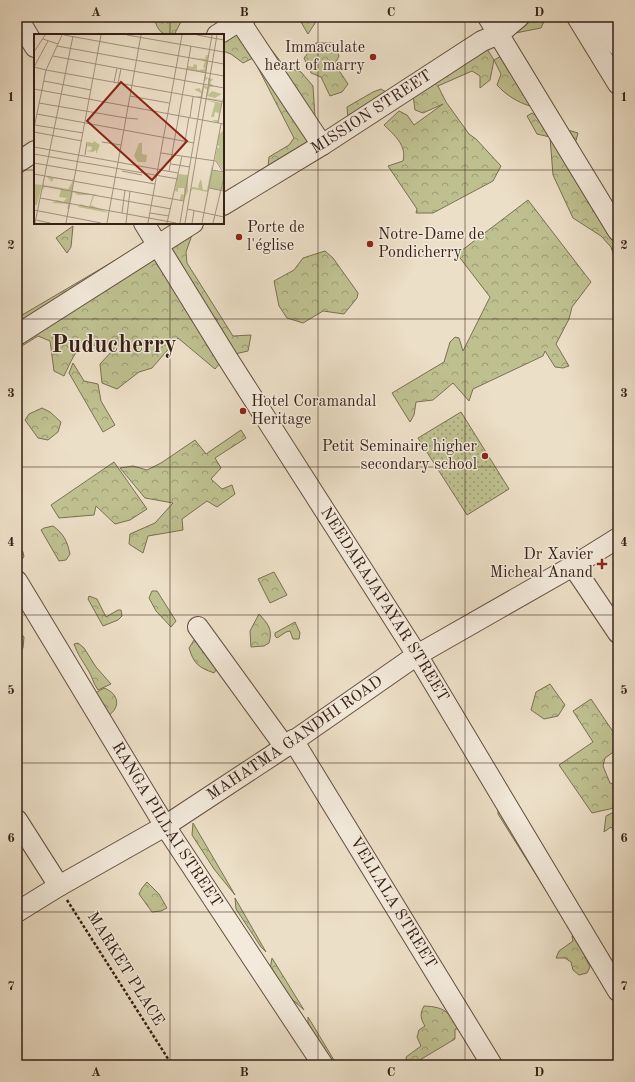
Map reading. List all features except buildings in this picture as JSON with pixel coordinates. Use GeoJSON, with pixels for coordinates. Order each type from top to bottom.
{"type":"FeatureCollection","features":[{"type":"Feature","properties":{"kind":"street"},"geometry":{"type":"LineString","coordinates":[[488,17],[618,231]]}},
{"type":"Feature","properties":{"kind":"street","name":"MISSION STREET"},"geometry":{"type":"LineString","coordinates":[[224,204],[322,145],[482,41],[498,34],[519,17]]}},
{"type":"Feature","properties":{"kind":"street"},"geometry":{"type":"LineString","coordinates":[[577,17],[618,84]]}},
{"type":"Feature","properties":{"kind":"street"},"geometry":{"type":"LineString","coordinates":[[600,17],[618,46]]}},
{"type":"Feature","properties":{"kind":"street"},"geometry":{"type":"LineString","coordinates":[[218,34],[241,18],[322,145]]}},
{"type":"Feature","properties":{"kind":"street"},"geometry":{"type":"LineString","coordinates":[[18,20],[34,44]]}},
{"type":"Feature","properties":{"kind":"street"},"geometry":{"type":"LineString","coordinates":[[17,163],[34,152]]}},
{"type":"Feature","properties":{"kind":"street","name":"NEEDARAJAPAYAR STREET"},"geometry":{"type":"LineString","coordinates":[[145,224],[230,363],[418,655],[618,991]]}},
{"type":"Feature","properties":{"kind":"street"},"geometry":{"type":"LineString","coordinates":[[17,335],[191,224]]}},
{"type":"Feature","properties":{"kind":"street","name":"MAHATMA GANDHI ROAD"},"geometry":{"type":"LineString","coordinates":[[17,912],[58,886],[165,826],[289,744],[418,655],[573,566],[618,538]]}},
{"type":"Feature","properties":{"kind":"street"},"geometry":{"type":"LineString","coordinates":[[573,566],[618,633]]}},
{"type":"Feature","properties":{"kind":"street","name":"RANGA PILLAI STREET"},"geometry":{"type":"LineString","coordinates":[[17,581],[165,826],[323,1065]]}},
{"type":"Feature","properties":{"kind":"street","name":"VELLALA STREET"},"geometry":{"type":"LineString","coordinates":[[198,626],[289,744],[492,1065]]}},
{"type":"Feature","properties":{"kind":"street"},"geometry":{"type":"LineString","coordinates":[[17,820],[58,886]]}},
{"type":"Feature","properties":{"kind":"path","name":"MARKET PLACE"},"geometry":{"type":"LineString","coordinates":[[58,886],[172,1065]]}},
{"type":"Feature","properties":{"kind":"green space"},"geometry":{"type":"Polygon","coordinates":[[[155,17],[183,18],[175,34],[166,34],[161,32],[154,19],[155,17]]]}},
{"type":"Feature","properties":{"kind":"green space"},"geometry":{"type":"Polygon","coordinates":[[[298,17],[319,17],[308,34],[298,17]]]}},
{"type":"Feature","properties":{"kind":"green space"},"geometry":{"type":"Polygon","coordinates":[[[325,17],[357,17],[356,21],[325,17]]]}},
{"type":"Feature","properties":{"kind":"green space"},"geometry":{"type":"Polygon","coordinates":[[[482,17],[546,17],[541,28],[500,36],[482,17]]]}},
{"type":"Feature","properties":{"kind":"green space"},"geometry":{"type":"Polygon","coordinates":[[[254,27],[284,66],[301,72],[313,86],[315,117],[310,147],[268,167],[269,157],[289,145],[294,138],[253,58],[243,63],[231,54],[224,51],[224,35],[254,27]]]}},
{"type":"Feature","properties":{"kind":"green space"},"geometry":{"type":"Polygon","coordinates":[[[482,41],[494,60],[490,80],[480,88],[480,76],[472,71],[438,86],[446,102],[469,134],[476,139],[501,166],[493,181],[433,213],[416,213],[417,209],[388,166],[403,161],[404,155],[399,141],[384,125],[399,111],[407,115],[414,125],[443,104],[423,113],[415,110],[413,95],[482,41]]]}},
{"type":"Feature","properties":{"kind":"green space"},"geometry":{"type":"Polygon","coordinates":[[[316,43],[334,43],[339,56],[334,66],[348,84],[342,92],[330,96],[321,77],[311,73],[304,58],[316,43]]]}},
{"type":"Feature","properties":{"kind":"green space"},"geometry":{"type":"Polygon","coordinates":[[[503,55],[529,90],[530,106],[512,98],[497,85],[501,74],[494,60],[503,55]]]}},
{"type":"Feature","properties":{"kind":"green space"},"geometry":{"type":"Polygon","coordinates":[[[381,89],[391,95],[348,119],[347,107],[381,89]]]}},
{"type":"Feature","properties":{"kind":"green space"},"geometry":{"type":"Polygon","coordinates":[[[532,113],[548,124],[578,133],[575,144],[618,216],[618,268],[611,247],[601,236],[573,218],[553,175],[550,137],[537,134],[527,116],[532,113]]]}},
{"type":"Feature","properties":{"kind":"green space"},"geometry":{"type":"Polygon","coordinates":[[[528,200],[591,282],[572,307],[569,319],[556,344],[569,366],[563,368],[555,367],[545,351],[543,356],[473,389],[469,401],[453,383],[433,400],[416,402],[414,415],[410,422],[392,393],[444,362],[450,342],[455,337],[459,338],[463,351],[490,297],[457,254],[528,200]]]}},
{"type":"Feature","properties":{"kind":"green space"},"geometry":{"type":"Polygon","coordinates":[[[73,226],[71,247],[67,253],[56,238],[73,226]]]}},
{"type":"Feature","properties":{"kind":"green space"},"geometry":{"type":"Polygon","coordinates":[[[138,227],[171,236],[193,232],[186,252],[187,263],[233,336],[251,335],[248,351],[226,356],[215,369],[178,338],[152,368],[139,372],[117,389],[102,383],[100,364],[114,349],[93,345],[81,348],[73,358],[64,376],[54,371],[50,341],[38,336],[17,349],[17,318],[114,261],[122,260],[144,243],[138,227]]]}},
{"type":"Feature","properties":{"kind":"green space"},"geometry":{"type":"Polygon","coordinates":[[[325,251],[333,258],[358,293],[357,298],[344,314],[323,311],[303,323],[287,318],[279,306],[274,281],[294,270],[303,258],[325,251]]]}},
{"type":"Feature","properties":{"kind":"green space"},"geometry":{"type":"Polygon","coordinates":[[[73,363],[84,381],[98,384],[101,401],[115,425],[103,432],[69,373],[73,363]]]}},
{"type":"Feature","properties":{"kind":"green space"},"geometry":{"type":"Polygon","coordinates":[[[42,408],[50,412],[61,422],[58,432],[48,440],[38,438],[25,420],[29,414],[42,408]]]}},
{"type":"Feature","properties":{"kind":"green space"},"geometry":{"type":"Polygon","coordinates":[[[461,412],[509,489],[467,515],[418,438],[461,412]]]}},
{"type":"Feature","properties":{"kind":"green space"},"geometry":{"type":"Polygon","coordinates":[[[241,430],[246,438],[215,458],[221,468],[211,479],[222,489],[232,485],[235,494],[217,507],[207,501],[182,519],[183,530],[148,536],[143,553],[129,544],[130,534],[155,523],[173,503],[145,498],[120,468],[133,466],[147,470],[161,463],[195,440],[206,454],[241,430]]]}},
{"type":"Feature","properties":{"kind":"green space"},"geometry":{"type":"Polygon","coordinates":[[[114,462],[147,509],[130,520],[115,524],[96,506],[94,515],[59,518],[51,505],[114,462]]]}},
{"type":"Feature","properties":{"kind":"green space"},"geometry":{"type":"Polygon","coordinates":[[[53,526],[60,532],[66,542],[70,554],[66,560],[59,561],[41,530],[53,526]]]}},
{"type":"Feature","properties":{"kind":"green space"},"geometry":{"type":"Polygon","coordinates":[[[17,543],[23,552],[24,557],[21,560],[17,555],[17,543]]]}},
{"type":"Feature","properties":{"kind":"green space"},"geometry":{"type":"Polygon","coordinates":[[[274,572],[287,595],[270,603],[258,579],[274,572]]]}},
{"type":"Feature","properties":{"kind":"green space"},"geometry":{"type":"Polygon","coordinates":[[[152,591],[157,591],[176,621],[171,627],[156,611],[149,598],[152,591]]]}},
{"type":"Feature","properties":{"kind":"green space"},"geometry":{"type":"Polygon","coordinates":[[[89,596],[97,599],[106,617],[118,610],[121,610],[122,616],[118,620],[103,626],[88,599],[89,596]]]}},
{"type":"Feature","properties":{"kind":"green space"},"geometry":{"type":"Polygon","coordinates":[[[259,614],[269,627],[269,643],[264,646],[251,647],[250,631],[259,614]]]}},
{"type":"Feature","properties":{"kind":"green space"},"geometry":{"type":"Polygon","coordinates":[[[295,622],[300,633],[299,639],[293,639],[290,631],[277,638],[275,636],[275,633],[295,622]]]}},
{"type":"Feature","properties":{"kind":"green space"},"geometry":{"type":"Polygon","coordinates":[[[17,629],[24,637],[23,648],[17,655],[17,629]]]}},
{"type":"Feature","properties":{"kind":"green space"},"geometry":{"type":"Polygon","coordinates":[[[201,639],[218,667],[214,673],[200,667],[197,664],[189,648],[194,640],[201,639]]]}},
{"type":"Feature","properties":{"kind":"green space"},"geometry":{"type":"Polygon","coordinates":[[[78,643],[84,648],[96,667],[111,684],[98,690],[74,644],[78,643]]]}},
{"type":"Feature","properties":{"kind":"green space"},"geometry":{"type":"Polygon","coordinates":[[[550,684],[565,705],[558,716],[544,719],[531,710],[536,692],[550,684]]]}},
{"type":"Feature","properties":{"kind":"green space"},"geometry":{"type":"Polygon","coordinates":[[[104,688],[113,694],[117,702],[114,710],[106,717],[92,695],[104,688]]]}},
{"type":"Feature","properties":{"kind":"green space"},"geometry":{"type":"Polygon","coordinates":[[[591,699],[618,739],[618,749],[605,758],[603,766],[610,783],[618,786],[618,805],[614,808],[592,813],[559,765],[593,742],[573,711],[591,699]]]}},
{"type":"Feature","properties":{"kind":"green space"},"geometry":{"type":"Polygon","coordinates":[[[498,808],[542,877],[545,889],[498,814],[498,808]]]}},
{"type":"Feature","properties":{"kind":"green space"},"geometry":{"type":"Polygon","coordinates":[[[618,810],[618,837],[611,827],[604,832],[606,816],[618,810]]]}},
{"type":"Feature","properties":{"kind":"green space"},"geometry":{"type":"Polygon","coordinates":[[[193,823],[235,895],[214,869],[192,835],[193,823]]]}},
{"type":"Feature","properties":{"kind":"green space"},"geometry":{"type":"Polygon","coordinates":[[[147,882],[159,894],[167,908],[161,911],[152,912],[139,894],[147,882]]]}},
{"type":"Feature","properties":{"kind":"green space"},"geometry":{"type":"Polygon","coordinates":[[[235,898],[266,952],[261,947],[236,909],[235,898]]]}},
{"type":"Feature","properties":{"kind":"green space"},"geometry":{"type":"Polygon","coordinates":[[[576,935],[587,952],[585,957],[590,967],[587,973],[579,975],[573,970],[571,962],[565,958],[556,958],[559,951],[573,941],[572,936],[576,935]]]}},
{"type":"Feature","properties":{"kind":"green space"},"geometry":{"type":"Polygon","coordinates":[[[272,958],[304,1010],[285,993],[270,970],[272,958]]]}},
{"type":"Feature","properties":{"kind":"green space"},"geometry":{"type":"Polygon","coordinates":[[[424,1006],[442,1009],[461,1029],[455,1029],[455,1039],[413,1064],[407,1063],[406,1057],[421,1046],[417,1037],[419,1030],[425,1026],[421,1016],[424,1006]]]}},
{"type":"Feature","properties":{"kind":"green space"},"geometry":{"type":"Polygon","coordinates":[[[308,1017],[337,1065],[333,1065],[308,1023],[308,1017]]]}},
{"type":"Feature","properties":{"kind":"place","name":"Immaculate heart of marry"},"geometry":{"type":"Point","coordinates":[373,57]}},
{"type":"Feature","properties":{"kind":"place","name":"Porte de l'église"},"geometry":{"type":"Point","coordinates":[239,237]}},
{"type":"Feature","properties":{"kind":"place","name":"Notre-Dame de Pondicherry"},"geometry":{"type":"Point","coordinates":[370,244]}},
{"type":"Feature","properties":{"kind":"place","name":"Hotel Coramandal Heritage"},"geometry":{"type":"Point","coordinates":[243,411]}},
{"type":"Feature","properties":{"kind":"place","name":"Petit Seminaire higher secondary school"},"geometry":{"type":"Point","coordinates":[485,456]}},
{"type":"Feature","properties":{"kind":"place","name":"Dr Xavier Micheal Anand"},"geometry":{"type":"Point","coordinates":[602,564]}},
{"type":"Feature","properties":{"kind":"district","name":"Puducherry"},"geometry":{"type":"Point","coordinates":[114,346]}}]}
